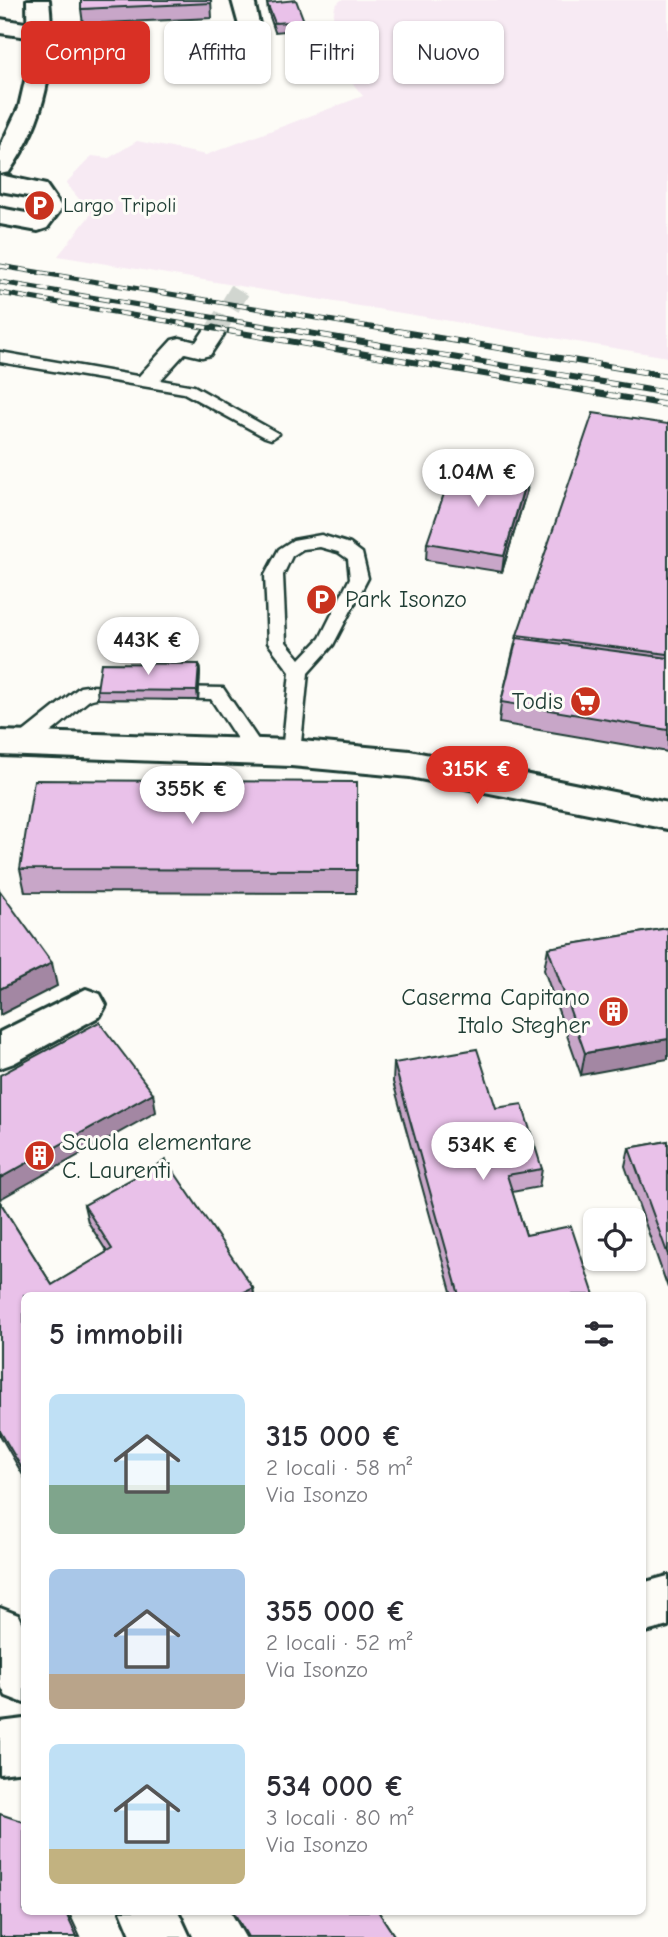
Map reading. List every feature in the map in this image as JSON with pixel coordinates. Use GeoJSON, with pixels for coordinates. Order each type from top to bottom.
{"type":"FeatureCollection","features":[{"type":"Feature","properties":{"kind":"street"},"geometry":{"type":"LineString","coordinates":[[38,0],[41,21]]}},
{"type":"Feature","properties":{"kind":"street"},"geometry":{"type":"LineString","coordinates":[[243,0],[247,21]]}},
{"type":"Feature","properties":{"kind":"street"},"geometry":{"type":"LineString","coordinates":[[0,26],[21,29]]}},
{"type":"Feature","properties":{"kind":"street"},"geometry":{"type":"LineString","coordinates":[[0,167],[19,138],[38,84]]}},
{"type":"Feature","properties":{"kind":"street"},"geometry":{"type":"LineString","coordinates":[[0,183],[37,190],[49,208],[38,223],[0,216]]}},
{"type":"Feature","properties":{"kind":"street"},"geometry":{"type":"LineString","coordinates":[[148,380],[180,345],[202,350],[213,334]]}},
{"type":"Feature","properties":{"kind":"street"},"geometry":{"type":"LineString","coordinates":[[12,743],[256,751],[410,764],[668,816]]}},
{"type":"Feature","properties":{"kind":"street"},"geometry":{"type":"LineString","coordinates":[[0,1051],[86,1006]]}},
{"type":"Feature","properties":{"kind":"street"},"geometry":{"type":"LineString","coordinates":[[646,1607],[668,1601]]}},
{"type":"Feature","properties":{"kind":"street"},"geometry":{"type":"LineString","coordinates":[[0,1633],[21,1672]]}},
{"type":"Feature","properties":{"kind":"street"},"geometry":{"type":"LineString","coordinates":[[0,1748],[21,1745]]}},
{"type":"Feature","properties":{"kind":"street"},"geometry":{"type":"LineString","coordinates":[[150,1915],[162,1937]]}},
{"type":"Feature","properties":{"kind":"lane"},"geometry":{"type":"LineString","coordinates":[[0,357],[148,380],[188,389],[271,434]]}},
{"type":"Feature","properties":{"kind":"lane"},"geometry":{"type":"LineString","coordinates":[[291,753],[299,671],[327,641],[359,578],[356,557],[344,548],[321,541],[299,544],[285,553],[274,575],[278,643],[299,671]]}},
{"type":"Feature","properties":{"kind":"lane"},"geometry":{"type":"LineString","coordinates":[[12,743],[87,692],[216,693],[256,751]]}},
{"type":"Feature","properties":{"kind":"shaded area"},"geometry":{"type":"Polygon","coordinates":[[[341,0],[668,0],[668,357],[58,256],[91,214],[66,183],[92,156],[109,158],[137,141],[206,155],[363,96],[353,84],[379,84],[379,21],[332,21],[335,6],[341,0]]]}},
{"type":"Feature","properties":{"kind":"building"},"geometry":{"type":"Polygon","coordinates":[[[81,0],[211,0],[211,3],[81,9],[81,0]]]}},
{"type":"Feature","properties":{"kind":"building"},"geometry":{"type":"Polygon","coordinates":[[[296,0],[304,21],[275,23],[267,3],[296,0]]]}},
{"type":"Feature","properties":{"kind":"building"},"geometry":{"type":"Polygon","coordinates":[[[593,413],[668,424],[668,654],[517,635],[593,413]]]}},
{"type":"Feature","properties":{"kind":"building"},"geometry":{"type":"Polygon","coordinates":[[[455,462],[528,473],[504,556],[427,543],[455,462]]]}},
{"type":"Feature","properties":{"kind":"building","name":"Todis"},"geometry":{"type":"Polygon","coordinates":[[[517,638],[668,658],[668,730],[501,702],[517,638]]]}},
{"type":"Feature","properties":{"kind":"building"},"geometry":{"type":"Polygon","coordinates":[[[101,663],[199,664],[197,691],[97,690],[101,663]]]}},
{"type":"Feature","properties":{"kind":"building"},"geometry":{"type":"Polygon","coordinates":[[[34,780],[357,782],[357,870],[20,869],[34,780]]]}},
{"type":"Feature","properties":{"kind":"building"},"geometry":{"type":"Polygon","coordinates":[[[0,891],[52,963],[0,989],[0,891]]]}},
{"type":"Feature","properties":{"kind":"building","name":"Caserma Capitano Italo Stegher"},"geometry":{"type":"Polygon","coordinates":[[[668,928],[668,1039],[585,1053],[548,948],[668,928]]]}},
{"type":"Feature","properties":{"kind":"building","name":"Scuola elementare C. Laurenti"},"geometry":{"type":"Polygon","coordinates":[[[99,1022],[153,1093],[0,1178],[0,1075],[99,1022]]]}},
{"type":"Feature","properties":{"kind":"building"},"geometry":{"type":"Polygon","coordinates":[[[477,1049],[496,1108],[522,1104],[542,1169],[507,1175],[526,1235],[571,1226],[583,1262],[583,1271],[586,1271],[593,1292],[458,1292],[394,1063],[477,1049]]]}},
{"type":"Feature","properties":{"kind":"building"},"geometry":{"type":"Polygon","coordinates":[[[668,1141],[668,1255],[629,1148],[668,1141]]]}},
{"type":"Feature","properties":{"kind":"building"},"geometry":{"type":"Polygon","coordinates":[[[166,1160],[253,1288],[244,1292],[21,1292],[21,1467],[0,1431],[0,1202],[52,1285],[112,1249],[84,1205],[166,1160]]]}},
{"type":"Feature","properties":{"kind":"building"},"geometry":{"type":"Polygon","coordinates":[[[0,1814],[21,1821],[21,1915],[67,1915],[77,1937],[0,1937],[0,1814]]]}},
{"type":"Feature","properties":{"kind":"building"},"geometry":{"type":"Polygon","coordinates":[[[235,1915],[381,1915],[395,1937],[248,1937],[235,1915]]]}},
{"type":"Feature","properties":{"kind":"tunnel"},"geometry":{"type":"LineString","coordinates":[[214,333],[241,288]]}},
{"type":"Feature","properties":{"kind":"railway"},"geometry":{"type":"LineString","coordinates":[[0,266],[407,333]]}},
{"type":"Feature","properties":{"kind":"railway"},"geometry":{"type":"LineString","coordinates":[[0,282],[307,333]]}},
{"type":"Feature","properties":{"kind":"railway"},"geometry":{"type":"LineString","coordinates":[[0,293],[239,333]]}},
{"type":"Feature","properties":{"kind":"railway"},"geometry":{"type":"LineString","coordinates":[[229,331],[668,405]]}},
{"type":"Feature","properties":{"kind":"railway"},"geometry":{"type":"LineString","coordinates":[[297,331],[668,393]]}},
{"type":"Feature","properties":{"kind":"railway"},"geometry":{"type":"LineString","coordinates":[[397,331],[668,376]]}},
{"type":"Feature","properties":{"kind":"place","name":"Largo Tripoli"},"geometry":{"type":"Point","coordinates":[40,205]}},
{"type":"Feature","properties":{"kind":"place","name":"Park Isonzo"},"geometry":{"type":"Point","coordinates":[322,599]}},
{"type":"Feature","properties":{"kind":"place","name":"Todis"},"geometry":{"type":"Point","coordinates":[586,701]}},
{"type":"Feature","properties":{"kind":"place","name":"Caserma Capitano Italo Stegher"},"geometry":{"type":"Point","coordinates":[613,1011]}},
{"type":"Feature","properties":{"kind":"place","name":"Scuola elementare C. Laurenti"},"geometry":{"type":"Point","coordinates":[39,1156]}}]}
